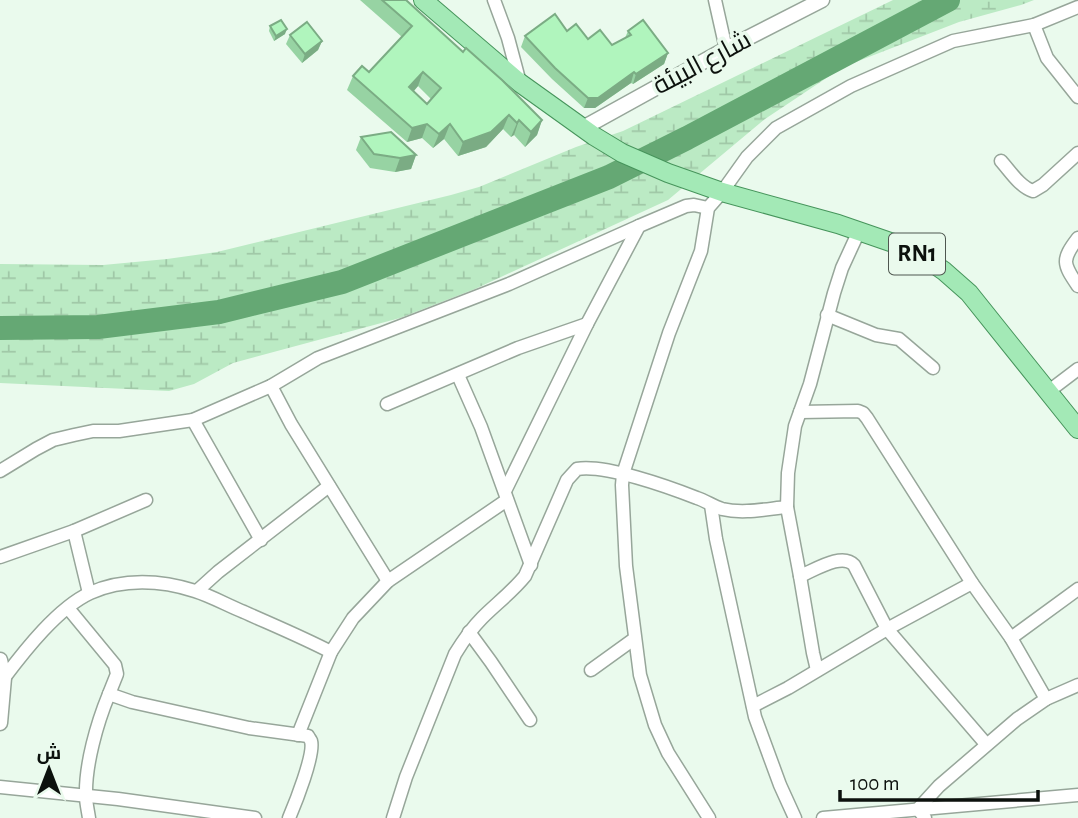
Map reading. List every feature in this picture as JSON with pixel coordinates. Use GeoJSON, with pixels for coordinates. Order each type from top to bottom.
{"type":"FeatureCollection","features":[{"type":"Feature","properties":{"kind":"main road","name":"RN1"},"geometry":{"type":"LineString","coordinates":[[423,0],[520,83],[622,153],[722,192],[859,231],[921,255],[969,293],[1078,429]]}},
{"type":"Feature","properties":{"kind":"street"},"geometry":{"type":"LineString","coordinates":[[494,0],[520,83]]}},
{"type":"Feature","properties":{"kind":"street"},"geometry":{"type":"LineString","coordinates":[[715,0],[726,49]]}},
{"type":"Feature","properties":{"kind":"street","name":"شارع البيئة"},"geometry":{"type":"LineString","coordinates":[[589,132],[726,49],[822,0]]}},
{"type":"Feature","properties":{"kind":"street"},"geometry":{"type":"LineString","coordinates":[[709,818],[681,775],[655,725],[640,675],[622,514],[623,474],[669,333],[701,251],[708,208],[747,157],[776,128],[851,86],[953,41],[1034,25],[1078,7]]}},
{"type":"Feature","properties":{"kind":"street"},"geometry":{"type":"LineString","coordinates":[[1034,25],[1047,58],[1078,97]]}},
{"type":"Feature","properties":{"kind":"street"},"geometry":{"type":"LineString","coordinates":[[1001,161],[1027,190],[1033,191],[1078,153]]}},
{"type":"Feature","properties":{"kind":"street"},"geometry":{"type":"LineString","coordinates":[[0,471],[52,440],[93,431],[119,431],[192,421],[271,386],[318,358],[509,284],[686,206],[708,208]]}},
{"type":"Feature","properties":{"kind":"street"},"geometry":{"type":"LineString","coordinates":[[298,735],[331,652],[354,618],[388,581],[506,496],[587,324],[639,226]]}},
{"type":"Feature","properties":{"kind":"street"},"geometry":{"type":"LineString","coordinates":[[817,670],[787,508],[791,450],[795,425],[810,384],[827,316],[842,268],[859,231]]}},
{"type":"Feature","properties":{"kind":"street"},"geometry":{"type":"LineString","coordinates":[[1078,239],[1066,256],[1065,263],[1078,286]]}},
{"type":"Feature","properties":{"kind":"street"},"geometry":{"type":"LineString","coordinates":[[827,316],[876,335],[899,339],[933,368]]}},
{"type":"Feature","properties":{"kind":"street"},"geometry":{"type":"LineString","coordinates":[[387,404],[548,337],[587,324]]}},
{"type":"Feature","properties":{"kind":"street"},"geometry":{"type":"LineString","coordinates":[[1049,391],[1078,369]]}},
{"type":"Feature","properties":{"kind":"street"},"geometry":{"type":"LineString","coordinates":[[458,374],[531,565]]}},
{"type":"Feature","properties":{"kind":"street"},"geometry":{"type":"LineString","coordinates":[[271,386],[291,424],[388,581]]}},
{"type":"Feature","properties":{"kind":"street"},"geometry":{"type":"LineString","coordinates":[[800,412],[863,413],[972,583],[1011,638],[1046,699]]}},
{"type":"Feature","properties":{"kind":"street"},"geometry":{"type":"LineString","coordinates":[[192,421],[261,540]]}},
{"type":"Feature","properties":{"kind":"street"},"geometry":{"type":"LineString","coordinates":[[393,818],[406,777],[455,654],[482,617],[525,576],[572,472],[587,468],[623,474],[734,511],[787,508]]}},
{"type":"Feature","properties":{"kind":"street"},"geometry":{"type":"LineString","coordinates":[[197,591],[329,486]]}},
{"type":"Feature","properties":{"kind":"street"},"geometry":{"type":"LineString","coordinates":[[0,557],[74,531],[146,500]]}},
{"type":"Feature","properties":{"kind":"street"},"geometry":{"type":"LineString","coordinates":[[711,505],[753,705],[780,785],[795,818]]}},
{"type":"Feature","properties":{"kind":"street"},"geometry":{"type":"LineString","coordinates":[[74,531],[89,593]]}},
{"type":"Feature","properties":{"kind":"street"},"geometry":{"type":"LineString","coordinates":[[800,576],[835,561],[850,561],[887,629],[986,744]]}},
{"type":"Feature","properties":{"kind":"street"},"geometry":{"type":"LineString","coordinates":[[2,678],[27,647],[68,608],[89,593],[134,581],[197,591],[331,652]]}},
{"type":"Feature","properties":{"kind":"street"},"geometry":{"type":"LineString","coordinates":[[753,705],[779,693],[887,629],[972,583]]}},
{"type":"Feature","properties":{"kind":"street"},"geometry":{"type":"LineString","coordinates":[[1011,638],[1078,589]]}},
{"type":"Feature","properties":{"kind":"street"},"geometry":{"type":"LineString","coordinates":[[68,608],[115,665],[117,674],[96,731],[90,760],[86,796],[89,818]]}},
{"type":"Feature","properties":{"kind":"street"},"geometry":{"type":"LineString","coordinates":[[469,632],[530,720]]}},
{"type":"Feature","properties":{"kind":"street"},"geometry":{"type":"LineString","coordinates":[[591,670],[634,639]]}},
{"type":"Feature","properties":{"kind":"street"},"geometry":{"type":"LineString","coordinates":[[0,660],[0,723]]}},
{"type":"Feature","properties":{"kind":"street"},"geometry":{"type":"LineString","coordinates":[[922,813],[939,786],[986,744],[1034,706],[1078,685]]}},
{"type":"Feature","properties":{"kind":"street"},"geometry":{"type":"LineString","coordinates":[[109,694],[132,702],[224,723],[308,736],[311,747],[289,818]]}},
{"type":"Feature","properties":{"kind":"street"},"geometry":{"type":"LineString","coordinates":[[0,786],[129,800],[256,818]]}},
{"type":"Feature","properties":{"kind":"street"},"geometry":{"type":"LineString","coordinates":[[822,818],[922,813],[960,806],[1078,795]]}},
{"type":"Feature","properties":{"kind":"green space"},"geometry":{"type":"Polygon","coordinates":[[[893,0],[1034,0],[959,22],[843,67],[765,119],[668,200],[475,289],[400,318],[233,363],[194,384],[169,391],[0,383],[0,264],[103,265],[217,252],[479,187],[576,147],[623,131],[893,0]]]}},
{"type":"Feature","properties":{"kind":"building"},"geometry":{"type":"Polygon","coordinates":[[[382,0],[406,0],[463,52],[466,48],[542,120],[531,132],[519,120],[517,123],[509,115],[491,132],[463,142],[450,124],[439,134],[427,124],[412,128],[353,76],[362,66],[369,72],[412,26],[382,0]],[[423,72],[409,87],[427,104],[441,88],[423,72]]]}},
{"type":"Feature","properties":{"kind":"building"},"geometry":{"type":"Polygon","coordinates":[[[555,14],[567,31],[576,24],[588,39],[600,30],[612,45],[631,35],[628,31],[643,20],[668,53],[636,74],[634,72],[598,98],[588,98],[525,36],[555,14]]]}},
{"type":"Feature","properties":{"kind":"building"},"geometry":{"type":"Polygon","coordinates":[[[281,20],[287,29],[276,36],[270,26],[281,20]]]}},
{"type":"Feature","properties":{"kind":"building"},"geometry":{"type":"Polygon","coordinates":[[[307,22],[322,41],[305,54],[290,35],[307,22]]]}},
{"type":"Feature","properties":{"kind":"building"},"geometry":{"type":"Polygon","coordinates":[[[391,132],[416,155],[400,158],[374,154],[361,137],[391,132]]]}},
{"type":"Feature","properties":{"kind":"waterway"},"geometry":{"type":"LineString","coordinates":[[0,328],[98,327],[219,312],[342,282],[609,177],[948,0]]}}]}
